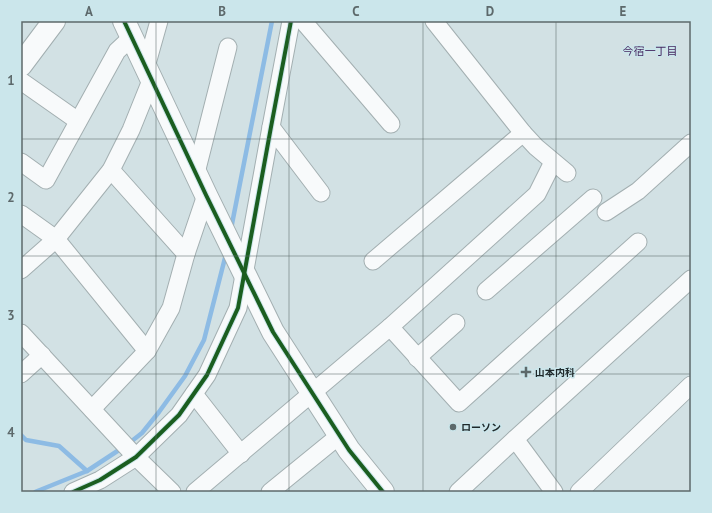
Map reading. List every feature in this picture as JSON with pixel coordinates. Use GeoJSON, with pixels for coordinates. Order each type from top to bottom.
{"type":"FeatureCollection","features":[{"type":"Feature","properties":{"kind":"street"},"geometry":{"type":"LineString","coordinates":[[21,65],[54,21]]}},
{"type":"Feature","properties":{"kind":"street"},"geometry":{"type":"LineString","coordinates":[[21,270],[56,239],[111,170],[131,130],[149,72],[159,21]]}},
{"type":"Feature","properties":{"kind":"street"},"geometry":{"type":"LineString","coordinates":[[73,492],[100,480],[134,455],[179,415],[207,375],[238,308],[291,21]]}},
{"type":"Feature","properties":{"kind":"street"},"geometry":{"type":"LineString","coordinates":[[303,21],[391,124]]}},
{"type":"Feature","properties":{"kind":"street"},"geometry":{"type":"LineString","coordinates":[[434,21],[523,133],[567,174]]}},
{"type":"Feature","properties":{"kind":"street"},"geometry":{"type":"LineString","coordinates":[[128,29],[206,195],[273,332],[349,450],[383,492]]}},
{"type":"Feature","properties":{"kind":"street"},"geometry":{"type":"LineString","coordinates":[[21,162],[46,180],[117,52],[128,29]]}},
{"type":"Feature","properties":{"kind":"street"},"geometry":{"type":"LineString","coordinates":[[196,173],[228,47]]}},
{"type":"Feature","properties":{"kind":"street"},"geometry":{"type":"LineString","coordinates":[[21,81],[78,121]]}},
{"type":"Feature","properties":{"kind":"street"},"geometry":{"type":"LineString","coordinates":[[271,127],[321,193]]}},
{"type":"Feature","properties":{"kind":"street"},"geometry":{"type":"LineString","coordinates":[[373,261],[523,133]]}},
{"type":"Feature","properties":{"kind":"street"},"geometry":{"type":"LineString","coordinates":[[606,212],[638,191],[691,143]]}},
{"type":"Feature","properties":{"kind":"street"},"geometry":{"type":"LineString","coordinates":[[195,492],[390,328],[537,194],[553,162]]}},
{"type":"Feature","properties":{"kind":"street"},"geometry":{"type":"LineString","coordinates":[[111,170],[186,254]]}},
{"type":"Feature","properties":{"kind":"street"},"geometry":{"type":"LineString","coordinates":[[92,409],[147,351],[171,308],[186,254],[206,195]]}},
{"type":"Feature","properties":{"kind":"street"},"geometry":{"type":"LineString","coordinates":[[486,292],[593,198]]}},
{"type":"Feature","properties":{"kind":"street"},"geometry":{"type":"LineString","coordinates":[[21,214],[56,239],[147,351]]}},
{"type":"Feature","properties":{"kind":"street"},"geometry":{"type":"LineString","coordinates":[[390,328],[458,403],[638,242]]}},
{"type":"Feature","properties":{"kind":"street"},"geometry":{"type":"LineString","coordinates":[[458,492],[515,439],[689,287]]}},
{"type":"Feature","properties":{"kind":"street"},"geometry":{"type":"LineString","coordinates":[[417,358],[456,323]]}},
{"type":"Feature","properties":{"kind":"street"},"geometry":{"type":"LineString","coordinates":[[21,333],[134,455],[172,492]]}},
{"type":"Feature","properties":{"kind":"street"},"geometry":{"type":"LineString","coordinates":[[21,374],[42,355]]}},
{"type":"Feature","properties":{"kind":"street"},"geometry":{"type":"LineString","coordinates":[[579,492],[691,385]]}},
{"type":"Feature","properties":{"kind":"street"},"geometry":{"type":"LineString","coordinates":[[194,394],[241,454]]}},
{"type":"Feature","properties":{"kind":"street"},"geometry":{"type":"LineString","coordinates":[[270,492],[340,435]]}},
{"type":"Feature","properties":{"kind":"street"},"geometry":{"type":"LineString","coordinates":[[515,439],[554,492]]}},
{"type":"Feature","properties":{"kind":"waterway"},"geometry":{"type":"LineString","coordinates":[[231,229],[272,21]]}},
{"type":"Feature","properties":{"kind":"waterway"},"geometry":{"type":"LineString","coordinates":[[128,444],[142,433],[159,412],[185,376],[204,340],[226,254]]}},
{"type":"Feature","properties":{"kind":"waterway"},"geometry":{"type":"LineString","coordinates":[[21,435],[26,440],[59,446],[87,471]]}},
{"type":"Feature","properties":{"kind":"waterway"},"geometry":{"type":"LineString","coordinates":[[35,492],[87,471],[122,448]]}},
{"type":"Feature","properties":{"kind":"cycle path"},"geometry":{"type":"LineString","coordinates":[[124,21],[206,195],[273,332],[349,450],[383,492]]}},
{"type":"Feature","properties":{"kind":"cycle path"},"geometry":{"type":"LineString","coordinates":[[73,492],[100,480],[136,457],[179,415],[207,375],[238,308],[291,21]]}},
{"type":"Feature","properties":{"kind":"place","name":"山本内科"},"geometry":{"type":"Point","coordinates":[526,372]}},
{"type":"Feature","properties":{"kind":"place","name":"ローソン"},"geometry":{"type":"Point","coordinates":[453,427]}},
{"type":"Feature","properties":{"kind":"district","name":"今宿一丁目"},"geometry":{"type":"Point","coordinates":[650,51]}}]}
